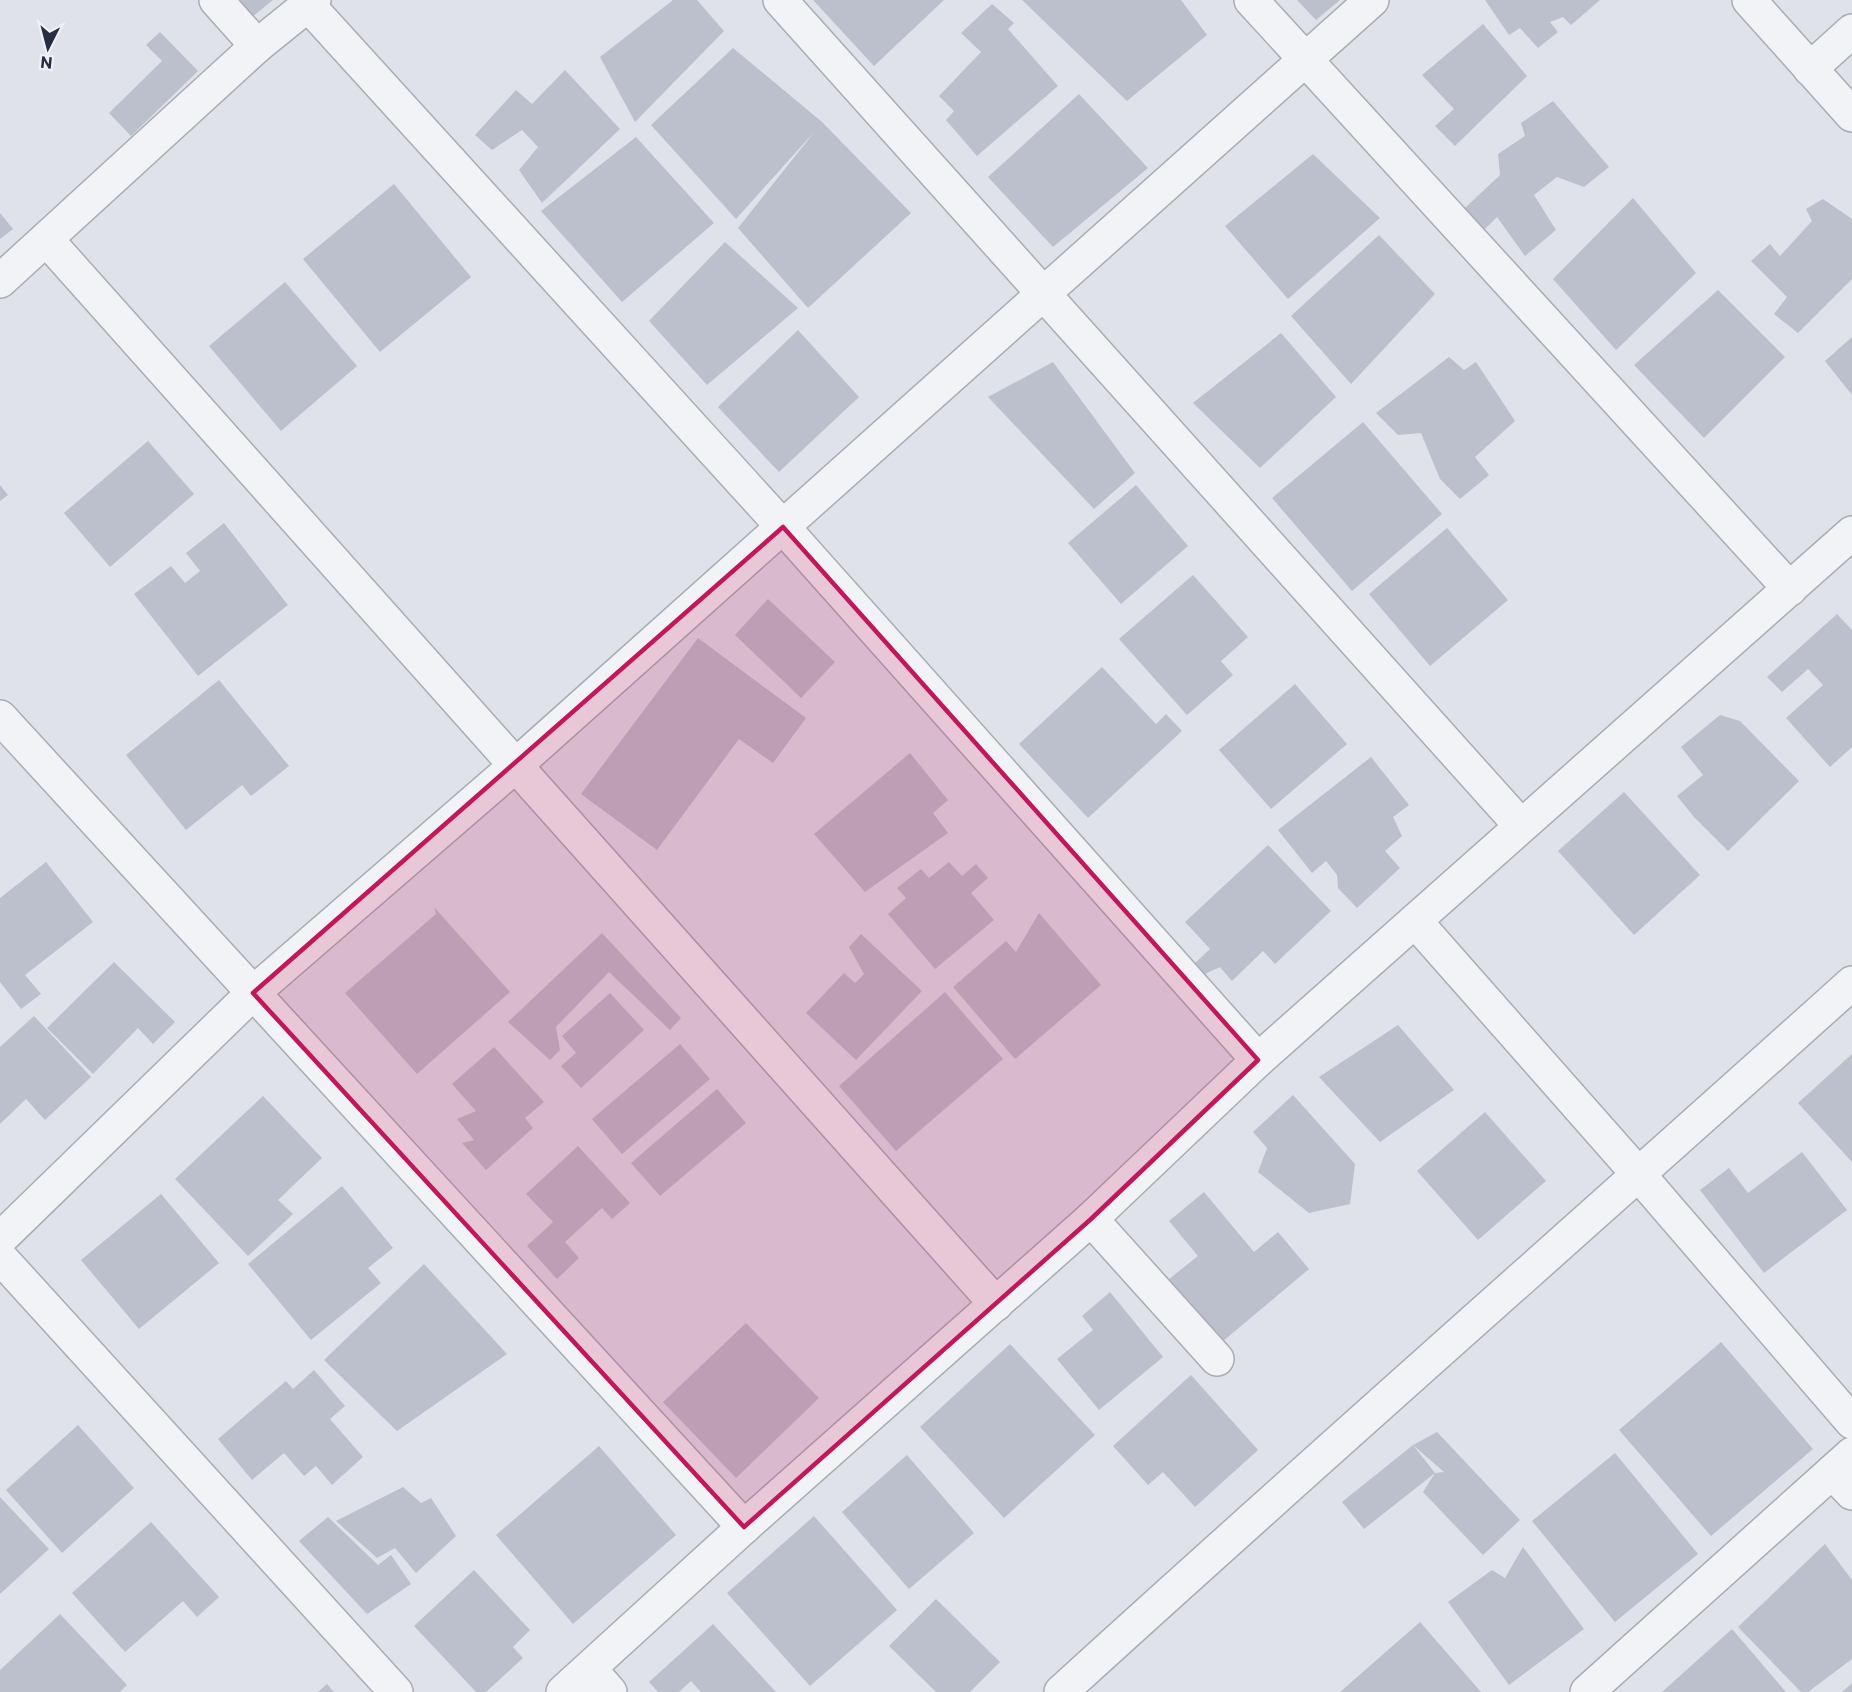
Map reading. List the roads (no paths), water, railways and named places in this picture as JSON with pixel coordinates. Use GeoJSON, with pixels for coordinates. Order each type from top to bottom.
{"type":"FeatureCollection","features":[{"type":"Feature","properties":{"kind":"street"},"geometry":{"type":"LineString","coordinates":[[216,0],[256,46]]}},
{"type":"Feature","properties":{"kind":"street"},"geometry":{"type":"LineString","coordinates":[[780,0],[1521,826]]}},
{"type":"Feature","properties":{"kind":"street"},"geometry":{"type":"LineString","coordinates":[[1251,0],[1790,590]]}},
{"type":"Feature","properties":{"kind":"street"},"geometry":{"type":"LineString","coordinates":[[0,1239],[253,993],[515,766],[1372,0]]}},
{"type":"Feature","properties":{"kind":"street"},"geometry":{"type":"LineString","coordinates":[[1749,0],[1852,115]]}},
{"type":"Feature","properties":{"kind":"street"},"geometry":{"type":"LineString","coordinates":[[0,281],[256,46],[311,3],[783,527],[1258,1060]]}},
{"type":"Feature","properties":{"kind":"street"},"geometry":{"type":"LineString","coordinates":[[1810,69],[1852,31]]}},
{"type":"Feature","properties":{"kind":"street"},"geometry":{"type":"LineString","coordinates":[[47,240],[996,1304]]}},
{"type":"Feature","properties":{"kind":"street"},"geometry":{"type":"LineString","coordinates":[[563,1692],[600,1680],[744,1527],[1091,1219],[1258,1060],[1852,533]]}},
{"type":"Feature","properties":{"kind":"street"},"geometry":{"type":"LineString","coordinates":[[0,717],[744,1527]]}},
{"type":"Feature","properties":{"kind":"street"},"geometry":{"type":"LineString","coordinates":[[1415,921],[1639,1175],[1852,1422]]}},
{"type":"Feature","properties":{"kind":"street"},"geometry":{"type":"LineString","coordinates":[[1061,1692],[1852,983]]}},
{"type":"Feature","properties":{"kind":"street"},"geometry":{"type":"LineString","coordinates":[[1091,1219],[1217,1359]]}},
{"type":"Feature","properties":{"kind":"street"},"geometry":{"type":"LineString","coordinates":[[0,1257],[396,1692]]}},
{"type":"Feature","properties":{"kind":"street"},"geometry":{"type":"LineString","coordinates":[[1592,1690],[1845,1473]]}}]}
